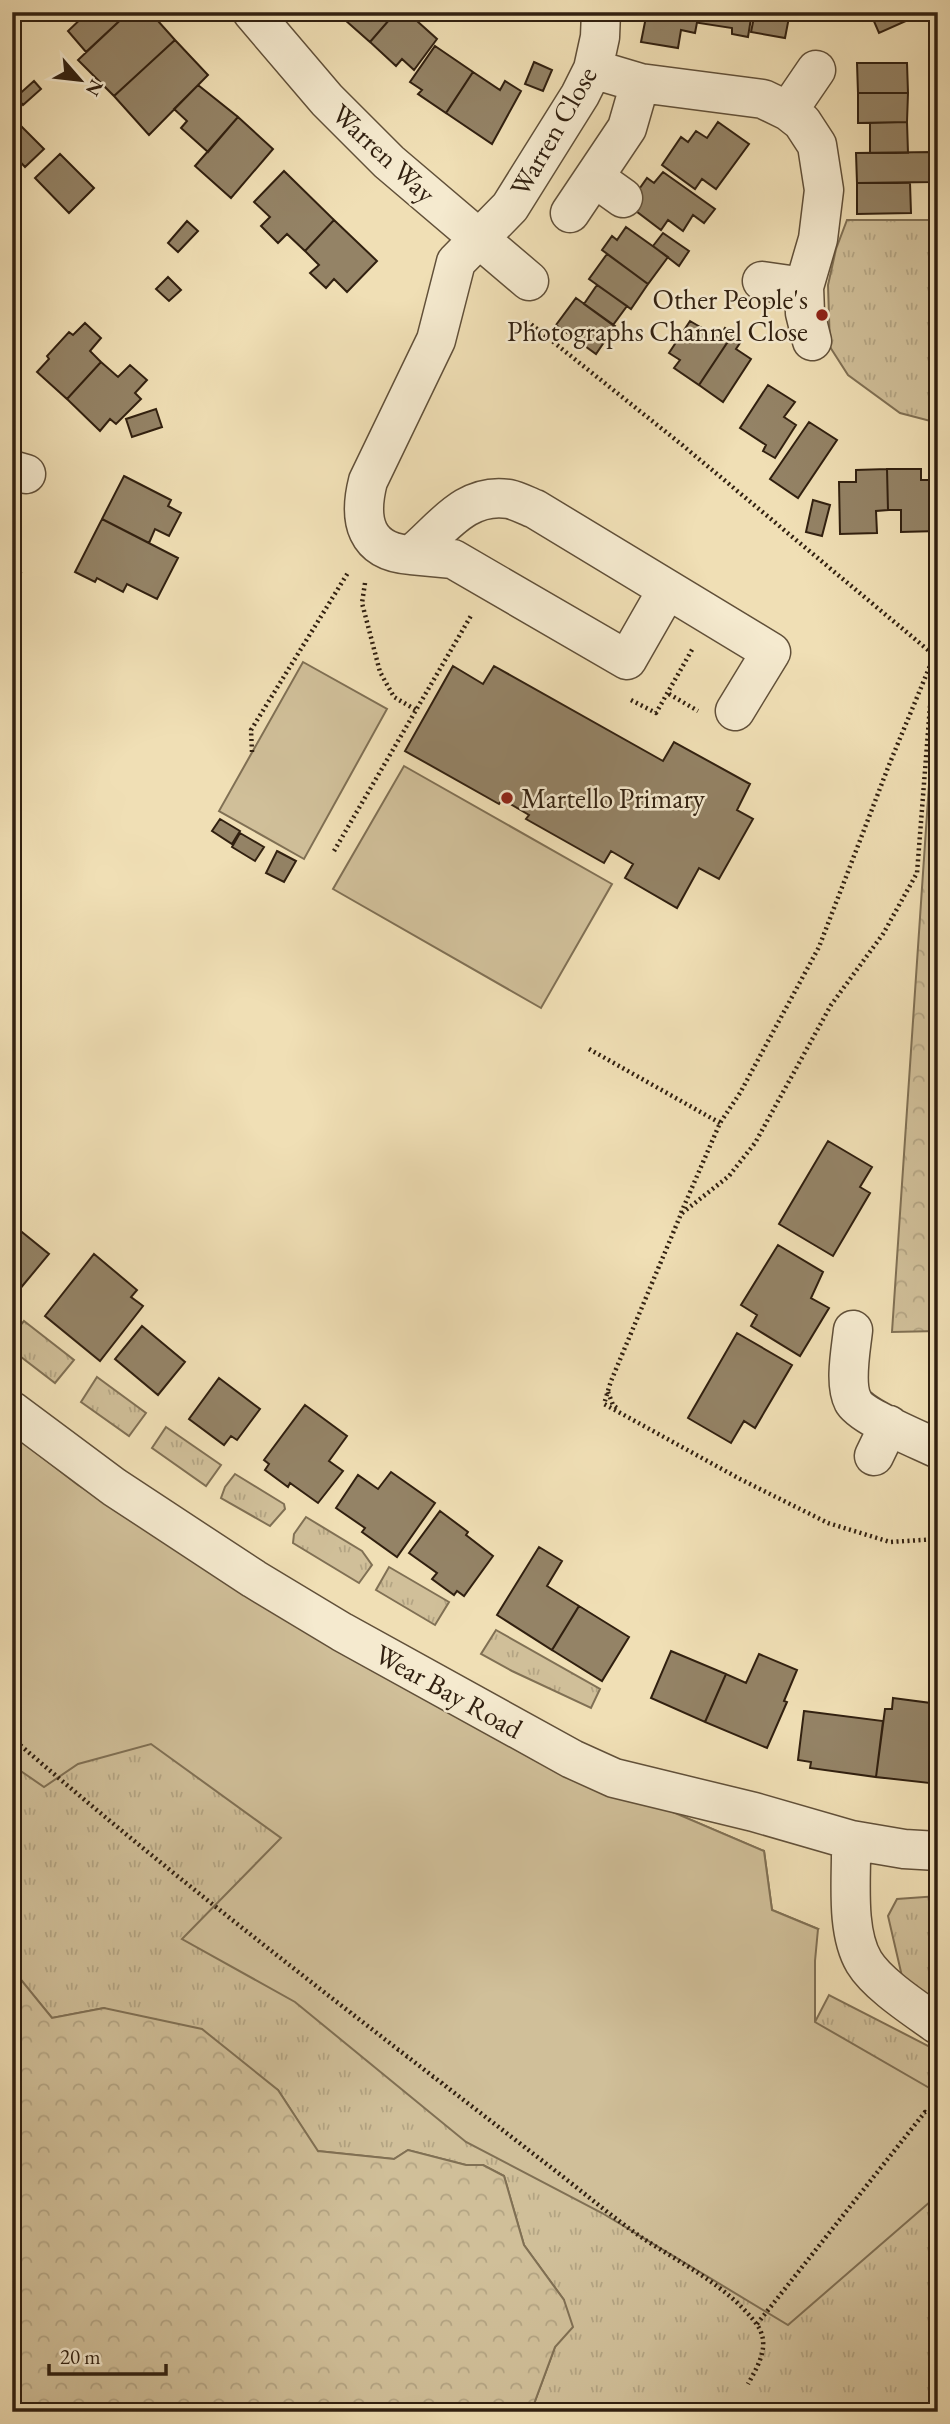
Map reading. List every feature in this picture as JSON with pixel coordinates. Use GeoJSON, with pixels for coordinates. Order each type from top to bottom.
{"type":"FeatureCollection","features":[{"type":"Feature","properties":{"kind":"street","name":"Warren Way"},"geometry":{"type":"LineString","coordinates":[[252,12],[327,100],[389,162],[529,281]]}},
{"type":"Feature","properties":{"kind":"street","name":"Warren Close"},"geometry":{"type":"LineString","coordinates":[[601,12],[600,37],[593,69],[539,165],[510,207],[456,262],[436,340],[368,481],[363,501],[363,520],[368,532],[379,545],[393,554],[453,559],[627,660],[667,590]]}},
{"type":"Feature","properties":{"kind":"street"},"geometry":{"type":"LineString","coordinates":[[593,69],[640,83],[763,99],[788,111],[802,122],[817,145],[824,190],[818,239],[804,287],[805,313],[812,341]]}},
{"type":"Feature","properties":{"kind":"street"},"geometry":{"type":"LineString","coordinates":[[788,111],[816,70]]}},
{"type":"Feature","properties":{"kind":"street"},"geometry":{"type":"LineString","coordinates":[[570,213],[609,188],[640,83]]}},
{"type":"Feature","properties":{"kind":"street"},"geometry":{"type":"LineString","coordinates":[[762,281],[804,287]]}},
{"type":"Feature","properties":{"kind":"street"},"geometry":{"type":"LineString","coordinates":[[411,555],[466,505],[489,499],[509,499],[535,509],[771,652],[718,712]]}},
{"type":"Feature","properties":{"kind":"street"},"geometry":{"type":"LineString","coordinates":[[853,1330],[849,1376],[852,1400],[881,1440],[938,1449]]}},
{"type":"Feature","properties":{"kind":"street","name":"Wear Bay Road"},"geometry":{"type":"LineString","coordinates":[[12,1411],[114,1487],[254,1578],[342,1632],[572,1759],[614,1778],[754,1812],[851,1840],[904,1849],[938,1851]]}},
{"type":"Feature","properties":{"kind":"street"},"geometry":{"type":"LineString","coordinates":[[851,1840],[853,1933],[864,1963],[890,1990],[938,2025]]}},
{"type":"Feature","properties":{"kind":"path"},"geometry":{"type":"LineString","coordinates":[[525,319],[681,444],[934,655]]}},
{"type":"Feature","properties":{"kind":"path"},"geometry":{"type":"LineString","coordinates":[[252,752],[251,730],[353,564]]}},
{"type":"Feature","properties":{"kind":"path"},"geometry":{"type":"LineString","coordinates":[[367,574],[362,603],[380,672],[394,697],[416,710]]}},
{"type":"Feature","properties":{"kind":"path"},"geometry":{"type":"LineString","coordinates":[[334,851],[474,611]]}},
{"type":"Feature","properties":{"kind":"path"},"geometry":{"type":"LineString","coordinates":[[934,655],[819,947],[740,1093],[720,1123],[604,1404],[740,1479],[828,1523],[890,1542],[938,1539]]}},
{"type":"Feature","properties":{"kind":"path"},"geometry":{"type":"LineString","coordinates":[[681,1214],[729,1176],[755,1143],[831,1005],[884,934],[917,873],[934,655]]}},
{"type":"Feature","properties":{"kind":"path"},"geometry":{"type":"LineString","coordinates":[[668,694],[718,712]]}},
{"type":"Feature","properties":{"kind":"path"},"geometry":{"type":"LineString","coordinates":[[589,1049],[720,1123]]}},
{"type":"Feature","properties":{"kind":"path"},"geometry":{"type":"LineString","coordinates":[[12,1738],[93,1807],[391,2044],[639,2235],[714,2284],[742,2307],[757,2324],[765,2345],[748,2384]]}},
{"type":"Feature","properties":{"kind":"path"},"geometry":{"type":"LineString","coordinates":[[757,2324],[925,2112],[938,2116]]}},
{"type":"Feature","properties":{"kind":"green space"},"geometry":{"type":"Polygon","coordinates":[[[847,220],[938,220],[938,423],[900,413],[848,375],[830,347],[828,285],[836,249],[847,220]]]}},
{"type":"Feature","properties":{"kind":"green space"},"geometry":{"type":"Polygon","coordinates":[[[938,651],[938,1331],[892,1332],[938,651]]]}},
{"type":"Feature","properties":{"kind":"green space"},"geometry":{"type":"Polygon","coordinates":[[[303,662],[387,709],[304,859],[219,811],[303,662]]]}},
{"type":"Feature","properties":{"kind":"green space"},"geometry":{"type":"Polygon","coordinates":[[[404,766],[612,884],[541,1008],[333,889],[404,766]]]}},
{"type":"Feature","properties":{"kind":"green space"},"geometry":{"type":"Polygon","coordinates":[[[24,1321],[74,1360],[55,1383],[12,1350],[12,1335],[24,1321]]]}},
{"type":"Feature","properties":{"kind":"green space"},"geometry":{"type":"Polygon","coordinates":[[[97,1377],[146,1413],[129,1436],[81,1402],[97,1377]]]}},
{"type":"Feature","properties":{"kind":"green space"},"geometry":{"type":"Polygon","coordinates":[[[166,1427],[221,1465],[206,1486],[152,1448],[166,1427]]]}},
{"type":"Feature","properties":{"kind":"green space"},"geometry":{"type":"Polygon","coordinates":[[[12,1434],[78,1485],[343,1652],[586,1775],[764,1851],[772,1910],[818,1929],[734,1983],[815,2022],[829,1995],[938,2051],[938,2412],[531,2412],[555,2347],[564,2300],[524,2245],[504,2176],[483,2165],[466,2165],[408,2150],[394,2159],[317,2151],[278,2090],[104,2008],[52,2018],[18,1977],[12,1978],[12,1434]]]}},
{"type":"Feature","properties":{"kind":"green space"},"geometry":{"type":"Polygon","coordinates":[[[12,1434],[78,1485],[343,1652],[586,1775],[764,1851],[772,1910],[818,1929],[815,2022],[938,2093],[938,2152],[931,2201],[788,2325],[602,2213],[466,2142],[295,2002],[182,1939],[281,1838],[151,1744],[78,1764],[44,1787],[12,1765],[12,1434]]]}},
{"type":"Feature","properties":{"kind":"green space"},"geometry":{"type":"Polygon","coordinates":[[[235,1474],[284,1504],[285,1509],[270,1526],[221,1498],[235,1474]]]}},
{"type":"Feature","properties":{"kind":"green space"},"geometry":{"type":"Polygon","coordinates":[[[306,1517],[362,1551],[372,1565],[359,1583],[293,1543],[294,1534],[306,1517]]]}},
{"type":"Feature","properties":{"kind":"green space"},"geometry":{"type":"Polygon","coordinates":[[[389,1567],[449,1602],[435,1625],[376,1590],[389,1567]]]}},
{"type":"Feature","properties":{"kind":"green space"},"geometry":{"type":"Polygon","coordinates":[[[496,1630],[600,1689],[591,1708],[481,1654],[496,1630]]]}},
{"type":"Feature","properties":{"kind":"green space"},"geometry":{"type":"Polygon","coordinates":[[[938,1896],[938,2015],[904,1985],[888,1916],[897,1899],[938,1896]]]}},
{"type":"Feature","properties":{"kind":"green space"},"geometry":{"type":"Polygon","coordinates":[[[18,1976],[52,2018],[104,2008],[202,2029],[278,2090],[318,2151],[394,2159],[408,2150],[466,2165],[483,2165],[504,2176],[524,2245],[564,2300],[573,2327],[555,2347],[531,2412],[12,2412],[12,1978],[18,1976]]]}},
{"type":"Feature","properties":{"kind":"building"},"geometry":{"type":"Polygon","coordinates":[[[88,12],[129,12],[86,52],[68,31],[88,12]]]}},
{"type":"Feature","properties":{"kind":"building"},"geometry":{"type":"Polygon","coordinates":[[[129,12],[150,12],[175,40],[114,96],[78,60],[129,12]]]}},
{"type":"Feature","properties":{"kind":"building"},"geometry":{"type":"Polygon","coordinates":[[[342,12],[396,12],[370,42],[345,20],[348,17],[342,12]]]}},
{"type":"Feature","properties":{"kind":"building"},"geometry":{"type":"Polygon","coordinates":[[[396,12],[407,12],[437,39],[414,70],[402,59],[396,66],[370,42],[396,12]]]}},
{"type":"Feature","properties":{"kind":"building"},"geometry":{"type":"Polygon","coordinates":[[[647,12],[699,12],[695,33],[681,30],[678,48],[641,42],[647,12]]]}},
{"type":"Feature","properties":{"kind":"building"},"geometry":{"type":"Polygon","coordinates":[[[701,12],[752,12],[748,37],[732,34],[732,28],[699,23],[701,12]]]}},
{"type":"Feature","properties":{"kind":"building"},"geometry":{"type":"Polygon","coordinates":[[[755,12],[790,12],[785,38],[751,32],[755,12]]]}},
{"type":"Feature","properties":{"kind":"building"},"geometry":{"type":"Polygon","coordinates":[[[870,12],[926,12],[879,33],[870,12]]]}},
{"type":"Feature","properties":{"kind":"building"},"geometry":{"type":"Polygon","coordinates":[[[175,40],[208,75],[149,135],[114,96],[175,40]]]}},
{"type":"Feature","properties":{"kind":"building"},"geometry":{"type":"Polygon","coordinates":[[[435,46],[473,72],[446,113],[418,94],[422,90],[410,82],[435,46]]]}},
{"type":"Feature","properties":{"kind":"building"},"geometry":{"type":"Polygon","coordinates":[[[534,62],[552,70],[543,91],[525,84],[534,62]]]}},
{"type":"Feature","properties":{"kind":"building"},"geometry":{"type":"Polygon","coordinates":[[[857,63],[907,63],[908,93],[858,93],[857,63]]]}},
{"type":"Feature","properties":{"kind":"building"},"geometry":{"type":"Polygon","coordinates":[[[473,72],[500,90],[505,81],[521,91],[492,144],[446,113],[473,72]]]}},
{"type":"Feature","properties":{"kind":"building"},"geometry":{"type":"Polygon","coordinates":[[[34,81],[41,89],[23,105],[16,97],[34,81]]]}},
{"type":"Feature","properties":{"kind":"building"},"geometry":{"type":"Polygon","coordinates":[[[198,85],[238,117],[208,152],[181,128],[187,121],[174,109],[198,85]]]}},
{"type":"Feature","properties":{"kind":"building"},"geometry":{"type":"Polygon","coordinates":[[[858,93],[908,93],[907,122],[858,123],[858,93]]]}},
{"type":"Feature","properties":{"kind":"building"},"geometry":{"type":"Polygon","coordinates":[[[238,117],[273,149],[231,198],[195,166],[238,117]]]}},
{"type":"Feature","properties":{"kind":"building"},"geometry":{"type":"Polygon","coordinates":[[[718,122],[749,144],[716,189],[702,179],[695,189],[662,165],[681,137],[688,142],[696,131],[707,138],[718,122]]]}},
{"type":"Feature","properties":{"kind":"building"},"geometry":{"type":"Polygon","coordinates":[[[907,122],[908,153],[870,153],[870,123],[907,122]]]}},
{"type":"Feature","properties":{"kind":"building"},"geometry":{"type":"Polygon","coordinates":[[[18,123],[44,149],[25,167],[12,153],[12,128],[18,123]]]}},
{"type":"Feature","properties":{"kind":"building"},"geometry":{"type":"Polygon","coordinates":[[[933,152],[933,182],[857,183],[856,153],[933,152]]]}},
{"type":"Feature","properties":{"kind":"building"},"geometry":{"type":"Polygon","coordinates":[[[60,154],[94,188],[69,213],[35,178],[60,154]]]}},
{"type":"Feature","properties":{"kind":"building"},"geometry":{"type":"Polygon","coordinates":[[[284,171],[334,220],[305,251],[287,234],[278,243],[261,226],[270,217],[254,202],[284,171]]]}},
{"type":"Feature","properties":{"kind":"building"},"geometry":{"type":"Polygon","coordinates":[[[663,172],[715,209],[704,223],[693,215],[683,231],[668,220],[661,230],[628,205],[647,178],[654,183],[663,172]]]}},
{"type":"Feature","properties":{"kind":"building"},"geometry":{"type":"Polygon","coordinates":[[[857,183],[910,183],[911,213],[857,214],[857,183]]]}},
{"type":"Feature","properties":{"kind":"building"},"geometry":{"type":"Polygon","coordinates":[[[334,220],[377,261],[347,292],[334,279],[326,288],[310,273],[319,265],[305,251],[334,220]]]}},
{"type":"Feature","properties":{"kind":"building"},"geometry":{"type":"Polygon","coordinates":[[[187,221],[198,231],[178,252],[168,243],[187,221]]]}},
{"type":"Feature","properties":{"kind":"building"},"geometry":{"type":"Polygon","coordinates":[[[626,227],[668,257],[648,284],[602,250],[612,236],[617,240],[626,227]]]}},
{"type":"Feature","properties":{"kind":"building"},"geometry":{"type":"Polygon","coordinates":[[[663,233],[689,251],[679,266],[653,246],[663,233]]]}},
{"type":"Feature","properties":{"kind":"building"},"geometry":{"type":"Polygon","coordinates":[[[607,254],[648,284],[631,309],[589,279],[607,254]]]}},
{"type":"Feature","properties":{"kind":"building"},"geometry":{"type":"Polygon","coordinates":[[[168,277],[181,290],[169,301],[156,289],[168,277]]]}},
{"type":"Feature","properties":{"kind":"building"},"geometry":{"type":"Polygon","coordinates":[[[597,285],[627,306],[613,325],[584,304],[597,285]]]}},
{"type":"Feature","properties":{"kind":"building"},"geometry":{"type":"Polygon","coordinates":[[[576,298],[615,326],[596,354],[556,325],[576,298]]]}},
{"type":"Feature","properties":{"kind":"building"},"geometry":{"type":"Polygon","coordinates":[[[690,321],[719,338],[725,328],[733,334],[699,385],[674,368],[680,360],[669,353],[690,321]]]}},
{"type":"Feature","properties":{"kind":"building"},"geometry":{"type":"Polygon","coordinates":[[[85,323],[101,338],[90,351],[101,362],[67,399],[37,372],[49,359],[47,356],[69,332],[73,335],[85,323]]]}},
{"type":"Feature","properties":{"kind":"building"},"geometry":{"type":"Polygon","coordinates":[[[733,334],[742,340],[736,349],[751,359],[723,402],[699,385],[733,334]]]}},
{"type":"Feature","properties":{"kind":"building"},"geometry":{"type":"Polygon","coordinates":[[[101,362],[118,377],[130,365],[147,380],[135,393],[141,399],[116,424],[110,419],[100,431],[67,399],[101,362]]]}},
{"type":"Feature","properties":{"kind":"building"},"geometry":{"type":"Polygon","coordinates":[[[768,385],[795,402],[784,417],[796,425],[775,458],[763,451],[766,445],[740,428],[768,385]]]}},
{"type":"Feature","properties":{"kind":"building"},"geometry":{"type":"Polygon","coordinates":[[[156,409],[162,427],[132,437],[126,419],[156,409]]]}},
{"type":"Feature","properties":{"kind":"building"},"geometry":{"type":"Polygon","coordinates":[[[809,422],[837,440],[798,498],[770,479],[809,422]]]}},
{"type":"Feature","properties":{"kind":"building"},"geometry":{"type":"Polygon","coordinates":[[[887,469],[921,469],[921,480],[936,480],[938,531],[901,532],[901,510],[888,510],[887,469]]]}},
{"type":"Feature","properties":{"kind":"building"},"geometry":{"type":"Polygon","coordinates":[[[887,469],[888,510],[876,511],[877,533],[840,534],[839,482],[856,482],[856,470],[887,469]]]}},
{"type":"Feature","properties":{"kind":"building"},"geometry":{"type":"Polygon","coordinates":[[[124,476],[171,500],[168,506],[181,513],[169,536],[155,529],[149,543],[102,519],[124,476]]]}},
{"type":"Feature","properties":{"kind":"building"},"geometry":{"type":"Polygon","coordinates":[[[813,500],[830,505],[822,536],[806,532],[813,500]]]}},
{"type":"Feature","properties":{"kind":"building"},"geometry":{"type":"Polygon","coordinates":[[[102,519],[178,558],[157,599],[127,584],[123,592],[97,578],[95,582],[75,572],[102,519]]]}},
{"type":"Feature","properties":{"kind":"building"},"geometry":{"type":"Polygon","coordinates":[[[12,570],[21,573],[12,592],[12,570]]]}},
{"type":"Feature","properties":{"kind":"building"},"geometry":{"type":"Polygon","coordinates":[[[453,666],[483,684],[494,666],[663,761],[674,742],[750,784],[737,810],[753,819],[719,879],[699,868],[677,908],[625,878],[633,864],[611,851],[604,863],[526,819],[529,815],[502,799],[499,804],[405,751],[453,666]]]}},
{"type":"Feature","properties":{"kind":"building"},"geometry":{"type":"Polygon","coordinates":[[[220,819],[240,831],[232,844],[212,831],[220,819]]]}},
{"type":"Feature","properties":{"kind":"building"},"geometry":{"type":"Polygon","coordinates":[[[240,833],[264,847],[255,861],[232,847],[240,833]]]}},
{"type":"Feature","properties":{"kind":"building"},"geometry":{"type":"Polygon","coordinates":[[[277,851],[296,861],[284,882],[266,873],[277,851]]]}},
{"type":"Feature","properties":{"kind":"building"},"geometry":{"type":"Polygon","coordinates":[[[828,1141],[872,1167],[860,1187],[870,1193],[833,1256],[779,1224],[828,1141]]]}},
{"type":"Feature","properties":{"kind":"building"},"geometry":{"type":"Polygon","coordinates":[[[12,1224],[49,1254],[19,1290],[12,1284],[12,1224]]]}},
{"type":"Feature","properties":{"kind":"building"},"geometry":{"type":"Polygon","coordinates":[[[778,1245],[823,1272],[811,1298],[829,1308],[800,1356],[751,1326],[757,1315],[741,1305],[778,1245]]]}},
{"type":"Feature","properties":{"kind":"building"},"geometry":{"type":"Polygon","coordinates":[[[94,1254],[137,1290],[131,1297],[143,1306],[100,1361],[45,1316],[94,1254]]]}},
{"type":"Feature","properties":{"kind":"building"},"geometry":{"type":"Polygon","coordinates":[[[142,1326],[185,1362],[158,1395],[115,1359],[142,1326]]]}},
{"type":"Feature","properties":{"kind":"building"},"geometry":{"type":"Polygon","coordinates":[[[737,1333],[792,1365],[755,1428],[744,1421],[731,1443],[688,1418],[737,1333]]]}},
{"type":"Feature","properties":{"kind":"building"},"geometry":{"type":"Polygon","coordinates":[[[219,1378],[260,1409],[237,1440],[231,1436],[224,1445],[189,1419],[219,1378]]]}},
{"type":"Feature","properties":{"kind":"building"},"geometry":{"type":"Polygon","coordinates":[[[305,1405],[347,1436],[329,1461],[343,1471],[318,1503],[290,1483],[288,1487],[265,1470],[269,1464],[264,1460],[305,1405]]]}},
{"type":"Feature","properties":{"kind":"building"},"geometry":{"type":"Polygon","coordinates":[[[391,1472],[435,1503],[397,1557],[362,1532],[365,1528],[336,1508],[358,1475],[378,1489],[391,1472]]]}},
{"type":"Feature","properties":{"kind":"building"},"geometry":{"type":"Polygon","coordinates":[[[440,1511],[468,1532],[466,1535],[493,1556],[464,1596],[457,1591],[454,1595],[432,1579],[437,1573],[409,1553],[440,1511]]]}},
{"type":"Feature","properties":{"kind":"building"},"geometry":{"type":"Polygon","coordinates":[[[539,1547],[562,1561],[547,1586],[579,1606],[552,1650],[497,1615],[539,1547]]]}},
{"type":"Feature","properties":{"kind":"building"},"geometry":{"type":"Polygon","coordinates":[[[579,1606],[629,1637],[602,1681],[552,1650],[579,1606]]]}},
{"type":"Feature","properties":{"kind":"building"},"geometry":{"type":"Polygon","coordinates":[[[671,1651],[726,1674],[705,1722],[651,1698],[671,1651]]]}},
{"type":"Feature","properties":{"kind":"building"},"geometry":{"type":"Polygon","coordinates":[[[759,1654],[797,1670],[784,1701],[787,1702],[767,1748],[705,1722],[726,1674],[746,1683],[759,1654]]]}},
{"type":"Feature","properties":{"kind":"building"},"geometry":{"type":"Polygon","coordinates":[[[893,1698],[938,1704],[938,1784],[876,1777],[885,1709],[892,1709],[893,1698]]]}},
{"type":"Feature","properties":{"kind":"building"},"geometry":{"type":"Polygon","coordinates":[[[804,1711],[883,1721],[876,1777],[810,1768],[811,1762],[798,1760],[804,1711]]]}},
{"type":"Feature","properties":{"kind":"place","name":"Other People's Photographs Channel Close"},"geometry":{"type":"Point","coordinates":[822,315]}},
{"type":"Feature","properties":{"kind":"place","name":"Martello Primary"},"geometry":{"type":"Point","coordinates":[507,798]}}]}
